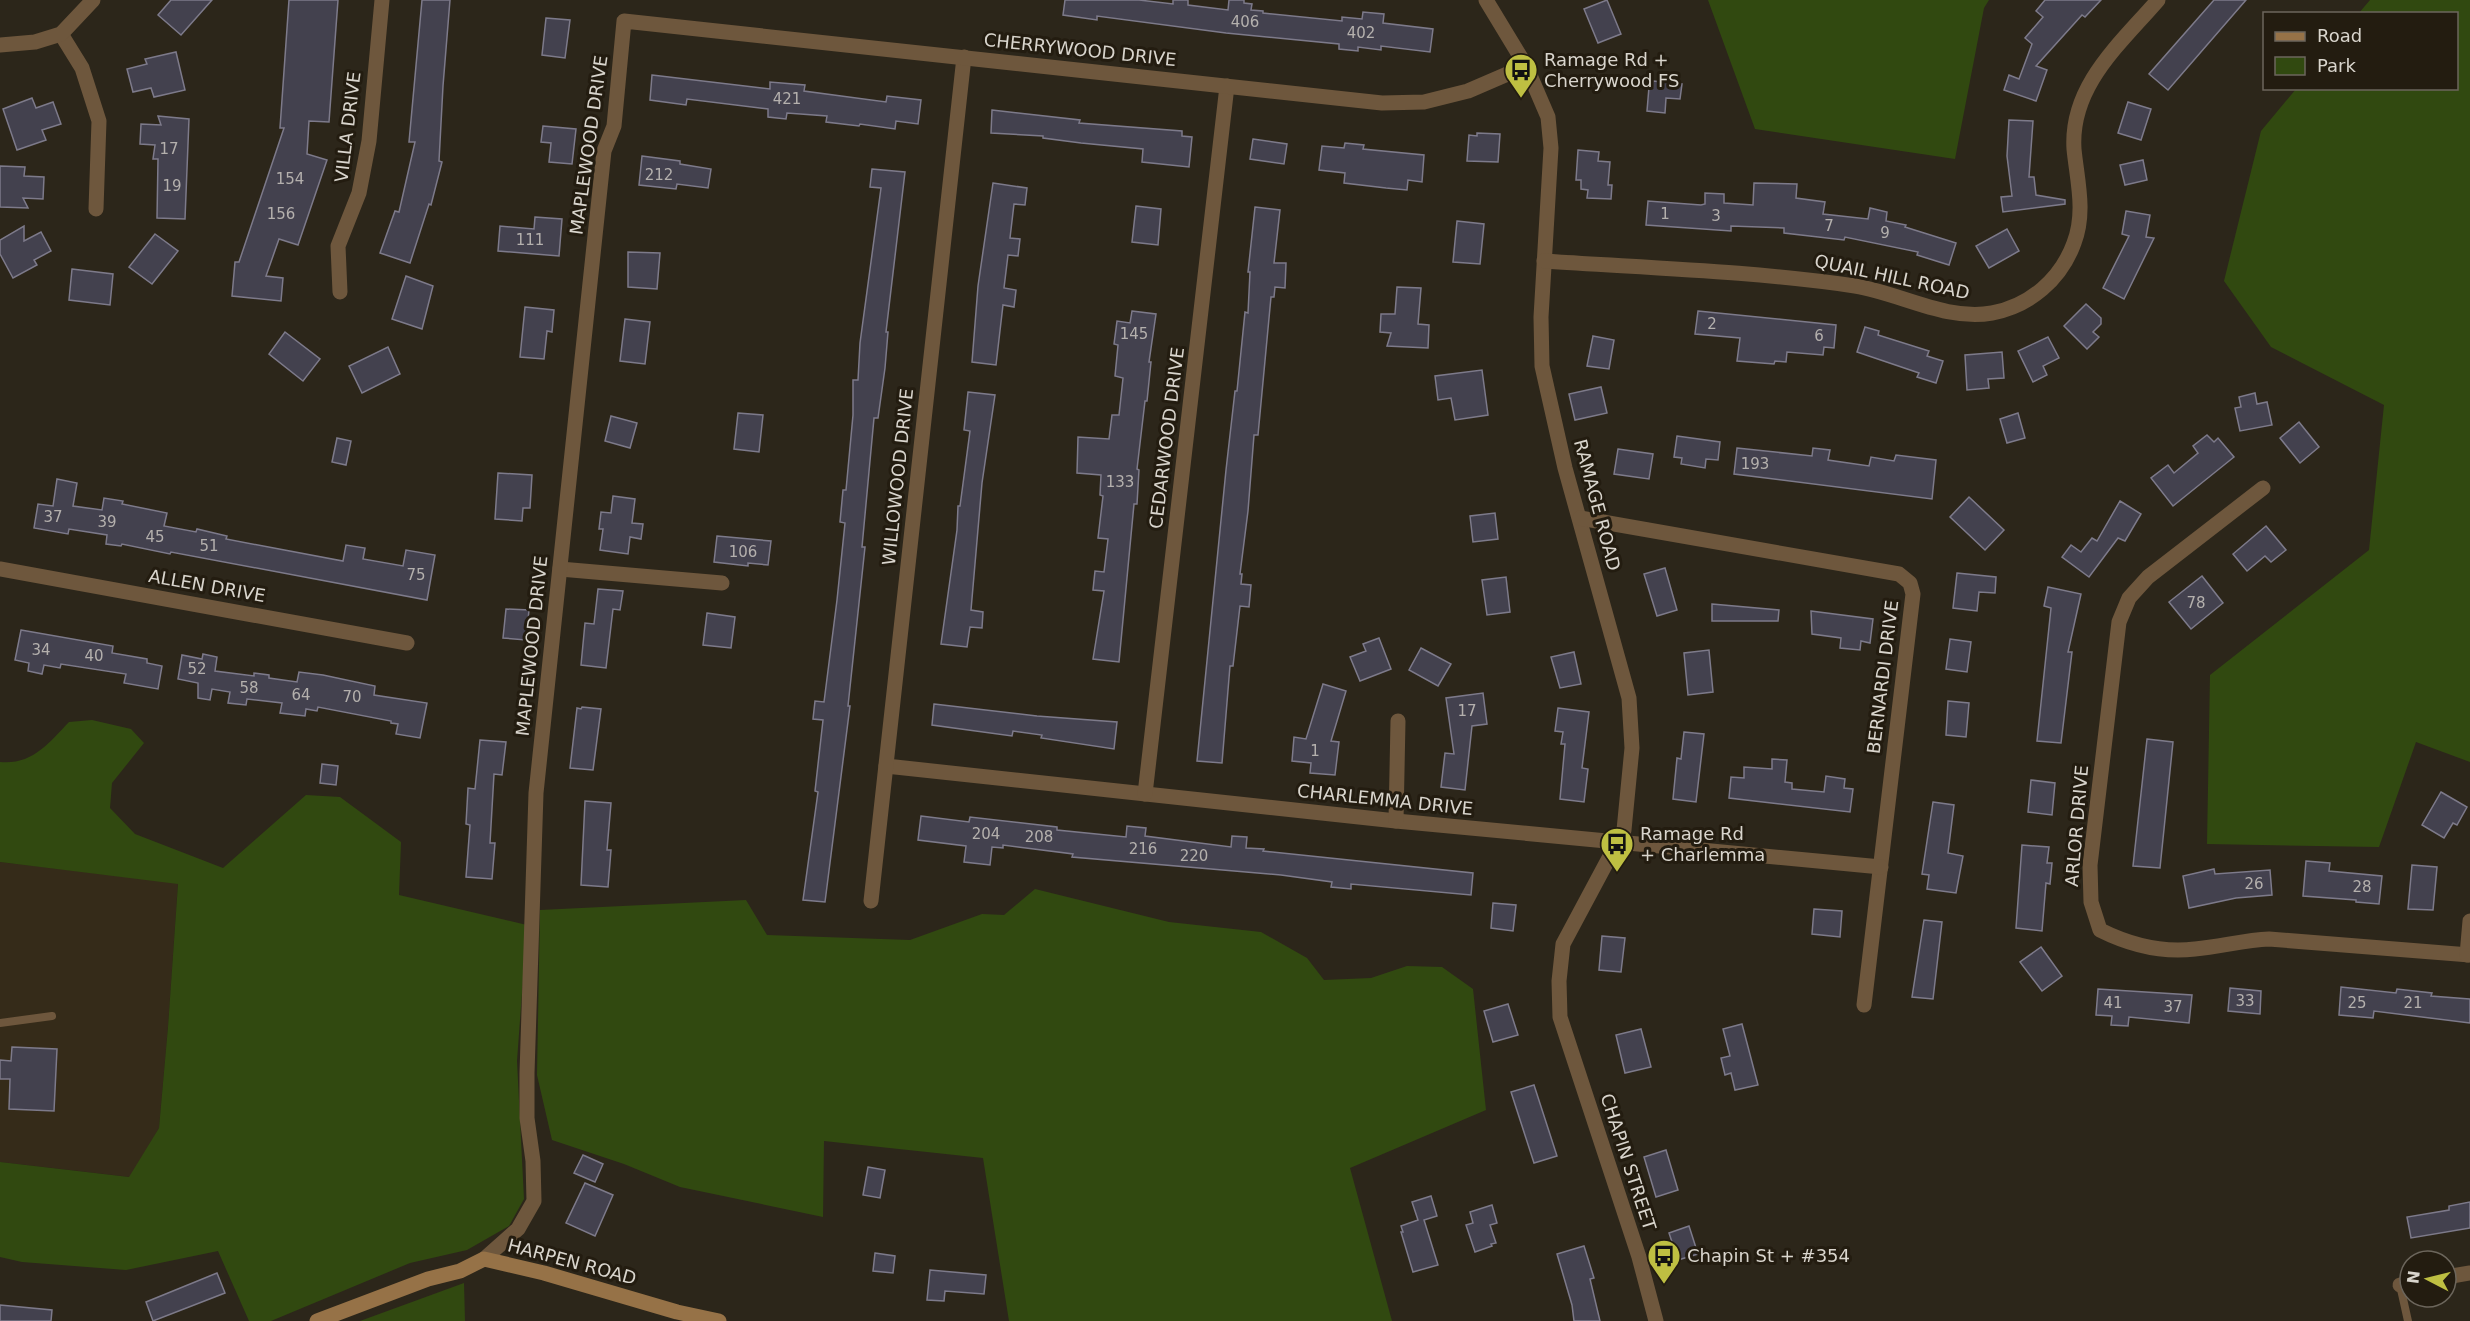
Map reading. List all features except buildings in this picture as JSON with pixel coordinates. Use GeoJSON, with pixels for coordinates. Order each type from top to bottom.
{"type":"FeatureCollection","features":[{"type":"Feature","properties":{"kind":"street"},"geometry":{"type":"LineString","coordinates":[[0,45],[35,42],[61,34],[93,0]]}},
{"type":"Feature","properties":{"kind":"street","name":"VILLA DRIVE"},"geometry":{"type":"LineString","coordinates":[[340,292],[339,246],[359,194],[365,162],[382,0]]}},
{"type":"Feature","properties":{"kind":"street","name":"RAMAGE ROAD"},"geometry":{"type":"LineString","coordinates":[[1486,0],[1526,66],[1548,117],[1551,148],[1541,317],[1542,366],[1565,468],[1629,698],[1632,748],[1624,830],[1563,944],[1559,981],[1560,1017]]}},
{"type":"Feature","properties":{"kind":"street","name":"QUAIL HILL ROAD"},"geometry":{"type":"LineString","coordinates":[[1544,261],[1780,276],[1859,287],[1960,313],[1991,313],[2020,304],[2035,295],[2054,277],[2069,256],[2075,240],[2080,206],[2074,131],[2080,100],[2103,62],[2158,0]]}},
{"type":"Feature","properties":{"kind":"street","name":"CHERRYWOOD DRIVE"},"geometry":{"type":"LineString","coordinates":[[624,21],[1382,104],[1424,102],[1468,91],[1526,66]]}},
{"type":"Feature","properties":{"kind":"street","name":"MAPLEWOOD DRIVE"},"geometry":{"type":"LineString","coordinates":[[484,1259],[518,1229],[534,1201],[533,1161],[527,1118],[527,1073],[536,793],[604,151],[614,126],[624,21]]}},
{"type":"Feature","properties":{"kind":"street"},"geometry":{"type":"LineString","coordinates":[[61,34],[81,68],[99,121],[96,209]]}},
{"type":"Feature","properties":{"kind":"street","name":"WILLOWOOD DRIVE"},"geometry":{"type":"LineString","coordinates":[[871,901],[964,57]]}},
{"type":"Feature","properties":{"kind":"street","name":"CEDARWOOD DRIVE"},"geometry":{"type":"LineString","coordinates":[[1146,794],[1227,86]]}},
{"type":"Feature","properties":{"kind":"street","name":"ARLOR DRIVE"},"geometry":{"type":"LineString","coordinates":[[2263,488],[2148,577],[2129,598],[2118,622],[2090,865],[2091,902],[2100,930],[2126,943],[2164,950],[2193,950],[2239,941],[2269,939],[2468,955]]}},
{"type":"Feature","properties":{"kind":"street","name":"BERNARDI DRIVE"},"geometry":{"type":"LineString","coordinates":[[1580,518],[1899,574],[1906,578],[1913,594],[1864,1005]]}},
{"type":"Feature","properties":{"kind":"street","name":"ALLEN DRIVE"},"geometry":{"type":"LineString","coordinates":[[0,568],[407,643]]}},
{"type":"Feature","properties":{"kind":"street"},"geometry":{"type":"LineString","coordinates":[[560,569],[722,583]]}},
{"type":"Feature","properties":{"kind":"street"},"geometry":{"type":"LineString","coordinates":[[1396,821],[1398,721]]}},
{"type":"Feature","properties":{"kind":"street","name":"CHARLEMMA DRIVE"},"geometry":{"type":"LineString","coordinates":[[886,766],[1396,821],[1881,867]]}},
{"type":"Feature","properties":{"kind":"street"},"geometry":{"type":"LineString","coordinates":[[2468,955],[2470,921]]}},
{"type":"Feature","properties":{"kind":"street","name":"CHAPIN STREET"},"geometry":{"type":"LineString","coordinates":[[1560,1017],[1639,1257],[1656,1321]]}},
{"type":"Feature","properties":{"kind":"street","name":"HARPEN ROAD"},"geometry":{"type":"LineString","coordinates":[[317,1321],[428,1279],[460,1270],[484,1259],[544,1273],[677,1312],[719,1321]]}},
{"type":"Feature","properties":{"kind":"lane"},"geometry":{"type":"LineString","coordinates":[[0,1023],[52,1017]]}},
{"type":"Feature","properties":{"kind":"shaded area"},"geometry":{"type":"Polygon","coordinates":[[[0,862],[178,883],[159,1128],[130,1177],[0,1162],[0,862]]]}},
{"type":"Feature","properties":{"kind":"green space"},"geometry":{"type":"Polygon","coordinates":[[[1708,0],[1989,0],[1984,8],[1955,159],[1755,129],[1708,0]]]}},
{"type":"Feature","properties":{"kind":"green space"},"geometry":{"type":"Polygon","coordinates":[[[2370,0],[2470,0],[2470,762],[2416,742],[2379,847],[2207,844],[2210,675],[2369,550],[2384,405],[2271,347],[2224,281],[2261,131],[2295,90],[2458,90],[2458,12],[2360,12],[2370,0]]]}},
{"type":"Feature","properties":{"kind":"green space"},"geometry":{"type":"Polygon","coordinates":[[[92,720],[131,729],[144,743],[112,783],[110,808],[135,834],[223,868],[306,795],[340,797],[401,842],[399,895],[527,925],[517,1061],[524,1199],[509,1226],[467,1250],[410,1263],[271,1321],[249,1321],[218,1251],[126,1270],[22,1262],[0,1257],[0,1162],[129,1177],[159,1128],[178,884],[0,862],[0,762],[21,760],[39,751],[69,722],[92,720]]]}},
{"type":"Feature","properties":{"kind":"green space"},"geometry":{"type":"Polygon","coordinates":[[[1035,889],[1169,922],[1261,932],[1307,958],[1324,980],[1371,978],[1407,966],[1442,967],[1473,989],[1486,1110],[1350,1168],[1392,1321],[1009,1321],[983,1158],[824,1141],[823,1217],[680,1187],[624,1164],[552,1140],[537,1075],[540,910],[746,900],[767,935],[910,940],[982,914],[1004,915],[1035,889]]]}},
{"type":"Feature","properties":{"kind":"green space"},"geometry":{"type":"Polygon","coordinates":[[[464,1283],[465,1321],[360,1321],[464,1283]]]}},
{"type":"Feature","properties":{"kind":"place","name":"Ramage Rd + Cherrywood FS"},"geometry":{"type":"Point","coordinates":[1521,99]}},
{"type":"Feature","properties":{"kind":"place","name":"Ramage Rd + Charlemma"},"geometry":{"type":"Point","coordinates":[1617,873]}},
{"type":"Feature","properties":{"kind":"place","name":"Chapin St + #354"},"geometry":{"type":"Point","coordinates":[1664,1285]}}]}
